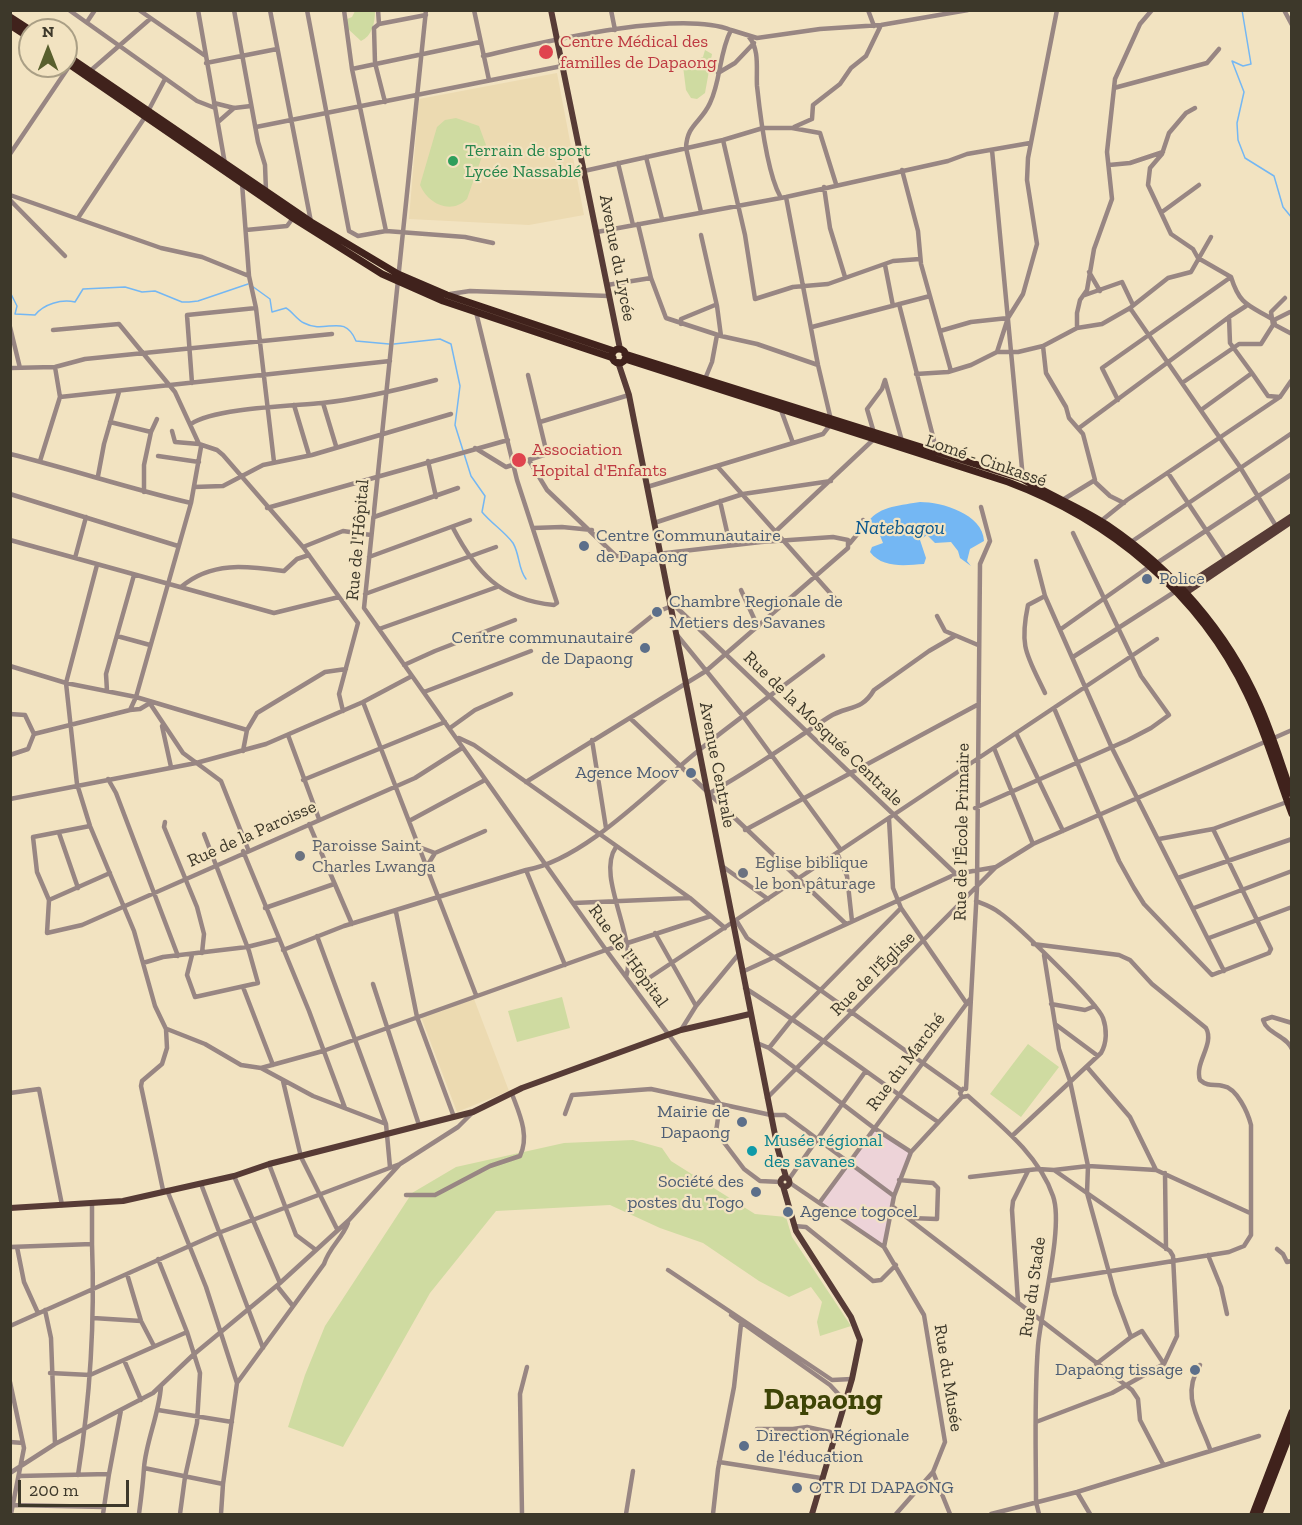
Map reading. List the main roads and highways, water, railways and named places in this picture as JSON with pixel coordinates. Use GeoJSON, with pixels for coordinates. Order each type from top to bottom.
{"type":"FeatureCollection","features":[{"type":"Feature","properties":{"kind":"highway"},"geometry":{"type":"LineString","coordinates":[[78,65],[88,74]]}},
{"type":"Feature","properties":{"kind":"highway"},"geometry":{"type":"LineString","coordinates":[[78,68],[397,278],[619,356]]}},
{"type":"Feature","properties":{"kind":"highway"},"geometry":{"type":"LineString","coordinates":[[224,166],[242,183],[293,218],[397,278],[476,312],[619,356]]}},
{"type":"Feature","properties":{"kind":"highway","name":"Lomé - Cinkassé"},"geometry":{"type":"LineString","coordinates":[[619,356],[705,379],[782,410],[831,422]]}},
{"type":"Feature","properties":{"kind":"highway","name":"Lomé - Cinkassé"},"geometry":{"type":"LineString","coordinates":[[619,356],[874,436],[1033,491],[1104,530],[1153,565]]}},
{"type":"Feature","properties":{"kind":"highway","name":"Lomé - Cinkassé"},"geometry":{"type":"LineString","coordinates":[[874,436],[902,441],[1023,479],[1064,499],[1131,542],[1214,628],[1245,675],[1269,741],[1292,794]]}},
{"type":"Feature","properties":{"kind":"highway","name":"Lomé - Cinkassé"},"geometry":{"type":"LineString","coordinates":[[1269,741],[1292,814]]}},
{"type":"Feature","properties":{"kind":"highway"},"geometry":{"type":"LineString","coordinates":[[1253,1515],[1292,1412]]}},
{"type":"Feature","properties":{"kind":"highway"},"geometry":{"type":"LineString","coordinates":[[1259,1515],[1292,1429]]}},
{"type":"Feature","properties":{"kind":"main road","name":"Avenue du Lycée"},"geometry":{"type":"LineString","coordinates":[[551,10],[597,232],[619,356]]}},
{"type":"Feature","properties":{"kind":"main road","name":"Avenue Centrale"},"geometry":{"type":"LineString","coordinates":[[619,356],[629,395],[720,864],[734,922],[738,955],[785,1182],[787,1202],[794,1226],[855,1325],[859,1345],[852,1379],[821,1478],[812,1515]]}},
{"type":"Feature","properties":{"kind":"main road"},"geometry":{"type":"LineString","coordinates":[[1181,592],[1292,516]]}},
{"type":"Feature","properties":{"kind":"main road"},"geometry":{"type":"LineString","coordinates":[[1181,592],[1292,521]]}},
{"type":"Feature","properties":{"kind":"main road"},"geometry":{"type":"LineString","coordinates":[[10,1208],[123,1202],[165,1190],[234,1176],[269,1164],[472,1112],[512,1094],[681,1030],[750,1014]]}},
{"type":"Feature","properties":{"kind":"water","name":"Natebagou"},"geometry":{"type":"Polygon","coordinates":[[[920,502],[950,507],[960,511],[977,524],[984,541],[970,549],[967,561],[971,566],[960,558],[951,542],[935,543],[927,535],[920,540],[926,558],[924,564],[888,564],[870,552],[872,547],[883,543],[873,523],[869,521],[873,516],[885,509],[920,502]]]}},
{"type":"Feature","properties":{"kind":"waterway"},"geometry":{"type":"LineString","coordinates":[[1242,10],[1251,64],[1243,66],[1232,61],[1244,92],[1237,123],[1238,140],[1245,158],[1274,176],[1283,207],[1292,218]]}},
{"type":"Feature","properties":{"kind":"waterway"},"geometry":{"type":"LineString","coordinates":[[10,292],[17,306],[15,314],[35,315],[53,303],[75,302],[83,289],[125,287],[142,292],[155,291],[182,302],[189,302],[248,284]]}},
{"type":"Feature","properties":{"kind":"waterway"},"geometry":{"type":"LineString","coordinates":[[252,286],[270,299],[272,312],[286,308],[301,321],[312,326],[340,326],[351,332],[356,341],[389,344]]}},
{"type":"Feature","properties":{"kind":"waterway"},"geometry":{"type":"LineString","coordinates":[[394,344],[440,339],[451,344],[460,386],[455,425],[471,476],[485,496],[482,512],[513,543],[526,579]]}},
{"type":"Feature","properties":{"kind":"place","name":"Centre Médical des familles de Dapaong"},"geometry":{"type":"Point","coordinates":[546,52]}},
{"type":"Feature","properties":{"kind":"place","name":"Terrain de sport Lycée Nassablé"},"geometry":{"type":"Point","coordinates":[453,161]}},
{"type":"Feature","properties":{"kind":"place","name":"Association Hopital d'Enfants"},"geometry":{"type":"Point","coordinates":[519,460]}},
{"type":"Feature","properties":{"kind":"place","name":"Centre Communautaire de Dapaong"},"geometry":{"type":"Point","coordinates":[584,546]}},
{"type":"Feature","properties":{"kind":"place","name":"Police"},"geometry":{"type":"Point","coordinates":[1147,579]}},
{"type":"Feature","properties":{"kind":"place","name":"Chambre Regionale de Metiers des Savanes"},"geometry":{"type":"Point","coordinates":[657,612]}},
{"type":"Feature","properties":{"kind":"place","name":"Centre communautaire de Dapaong"},"geometry":{"type":"Point","coordinates":[645,648]}},
{"type":"Feature","properties":{"kind":"place","name":"Agence Moov"},"geometry":{"type":"Point","coordinates":[691,773]}},
{"type":"Feature","properties":{"kind":"place","name":"Paroisse Saint Charles Lwanga"},"geometry":{"type":"Point","coordinates":[300,856]}},
{"type":"Feature","properties":{"kind":"place","name":"Eglise biblique le bon pâturage"},"geometry":{"type":"Point","coordinates":[743,873]}},
{"type":"Feature","properties":{"kind":"place","name":"Mairie de Dapaong"},"geometry":{"type":"Point","coordinates":[742,1122]}},
{"type":"Feature","properties":{"kind":"place","name":"Musée régional des savanes"},"geometry":{"type":"Point","coordinates":[752,1151]}},
{"type":"Feature","properties":{"kind":"place","name":"Société des postes du Togo"},"geometry":{"type":"Point","coordinates":[756,1192]}},
{"type":"Feature","properties":{"kind":"place","name":"Agence togocel"},"geometry":{"type":"Point","coordinates":[788,1212]}},
{"type":"Feature","properties":{"kind":"place","name":"Dapaong tissage"},"geometry":{"type":"Point","coordinates":[1195,1370]}},
{"type":"Feature","properties":{"kind":"place","name":"Direction Régionale de l'éducation"},"geometry":{"type":"Point","coordinates":[744,1446]}},
{"type":"Feature","properties":{"kind":"place","name":"OTR DI DAPAONG"},"geometry":{"type":"Point","coordinates":[797,1488]}},
{"type":"Feature","properties":{"kind":"district","name":"Dapaong"},"geometry":{"type":"Point","coordinates":[823,1400]}}]}
